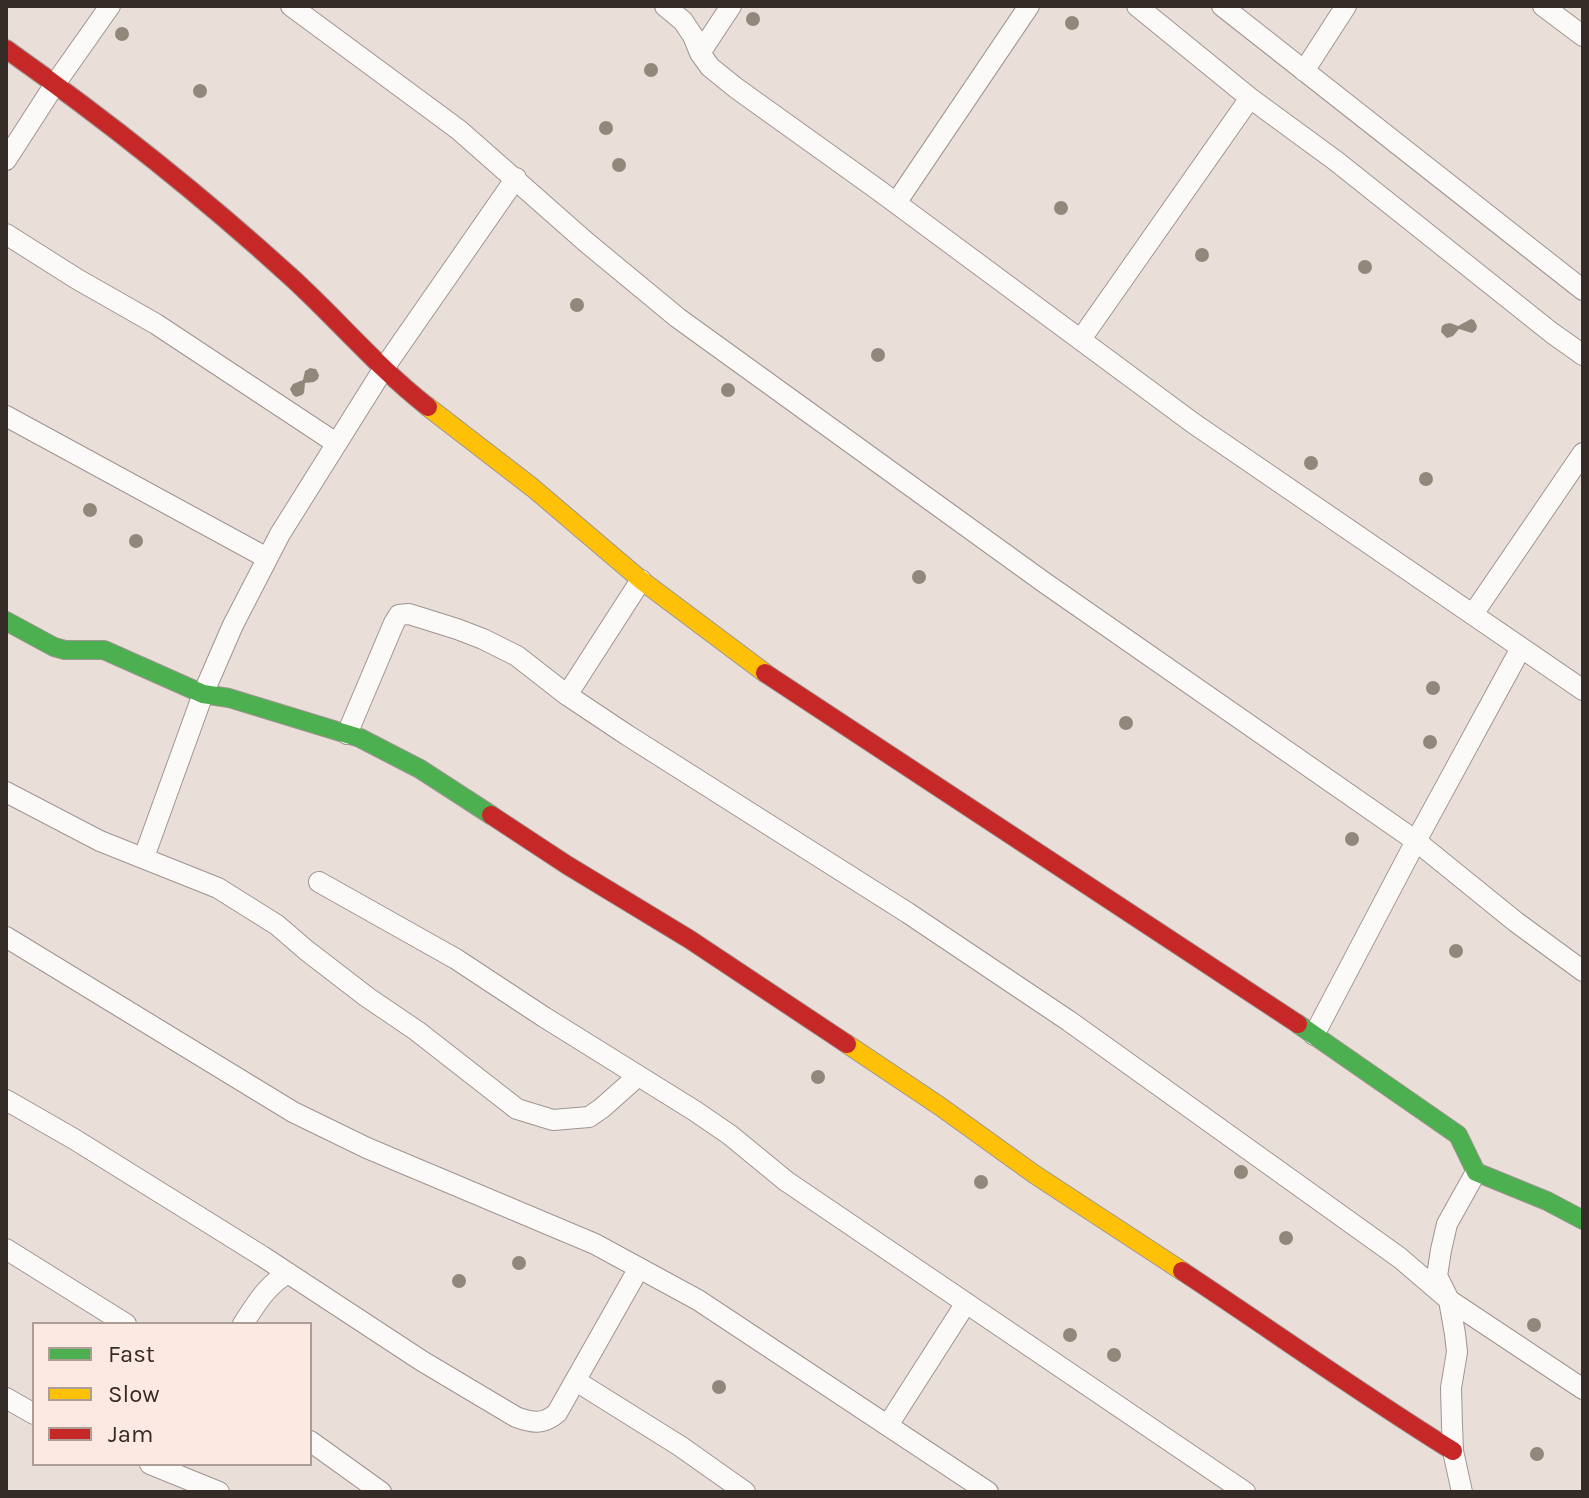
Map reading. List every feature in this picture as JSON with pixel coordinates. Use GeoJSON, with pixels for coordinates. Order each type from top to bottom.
{"type":"FeatureCollection","features":[{"type":"Feature","properties":{"kind":"street"},"geometry":{"type":"LineString","coordinates":[[6,160],[110,6]]}},
{"type":"Feature","properties":{"kind":"street"},"geometry":{"type":"LineString","coordinates":[[291,6],[459,130],[678,318],[1045,583],[1416,841],[1516,922],[1583,971]]}},
{"type":"Feature","properties":{"kind":"street"},"geometry":{"type":"LineString","coordinates":[[665,6],[683,21],[710,67],[736,88],[1193,423],[1583,690]]}},
{"type":"Feature","properties":{"kind":"street"},"geometry":{"type":"LineString","coordinates":[[700,53],[731,6]]}},
{"type":"Feature","properties":{"kind":"street"},"geometry":{"type":"LineString","coordinates":[[896,203],[1029,6]]}},
{"type":"Feature","properties":{"kind":"street"},"geometry":{"type":"LineString","coordinates":[[1137,6],[1250,98],[1336,161],[1583,355]]}},
{"type":"Feature","properties":{"kind":"street"},"geometry":{"type":"LineString","coordinates":[[1222,6],[1583,290]]}},
{"type":"Feature","properties":{"kind":"street"},"geometry":{"type":"LineString","coordinates":[[1304,71],[1346,6]]}},
{"type":"Feature","properties":{"kind":"street"},"geometry":{"type":"LineString","coordinates":[[1543,6],[1583,36]]}},
{"type":"Feature","properties":{"kind":"street"},"geometry":{"type":"LineString","coordinates":[[6,49],[191,191],[292,278],[355,342],[423,403],[533,488],[641,580],[784,687],[1060,866],[1458,1135],[1476,1172],[1547,1201],[1583,1220]]}},
{"type":"Feature","properties":{"kind":"street"},"geometry":{"type":"LineString","coordinates":[[1081,339],[1250,98]]}},
{"type":"Feature","properties":{"kind":"street"},"geometry":{"type":"LineString","coordinates":[[144,857],[203,694],[233,625],[280,534],[384,368],[516,178]]}},
{"type":"Feature","properties":{"kind":"street"},"geometry":{"type":"LineString","coordinates":[[6,234],[156,324],[336,443]]}},
{"type":"Feature","properties":{"kind":"street"},"geometry":{"type":"LineString","coordinates":[[6,416],[267,558]]}},
{"type":"Feature","properties":{"kind":"street"},"geometry":{"type":"LineString","coordinates":[[1473,614],[1583,453]]}},
{"type":"Feature","properties":{"kind":"street"},"geometry":{"type":"LineString","coordinates":[[567,695],[641,580]]}},
{"type":"Feature","properties":{"kind":"street"},"geometry":{"type":"LineString","coordinates":[[347,734],[396,618],[404,613],[493,643],[517,656],[567,695],[908,913],[1069,1021],[1400,1258],[1449,1300],[1583,1389]]}},
{"type":"Feature","properties":{"kind":"street"},"geometry":{"type":"LineString","coordinates":[[6,621],[54,647],[104,650],[203,694],[229,698],[370,742],[420,769],[702,948],[941,1107],[1045,1181],[1453,1451]]}},
{"type":"Feature","properties":{"kind":"street"},"geometry":{"type":"LineString","coordinates":[[1314,1035],[1521,648]]}},
{"type":"Feature","properties":{"kind":"street"},"geometry":{"type":"LineString","coordinates":[[6,792],[100,841],[218,888],[277,925],[517,1109],[553,1120],[589,1117],[638,1076]]}},
{"type":"Feature","properties":{"kind":"street"},"geometry":{"type":"LineString","coordinates":[[319,882],[456,959],[730,1135],[786,1181],[1245,1492]]}},
{"type":"Feature","properties":{"kind":"street"},"geometry":{"type":"LineString","coordinates":[[6,937],[293,1112],[367,1148],[595,1244],[698,1300],[988,1492]]}},
{"type":"Feature","properties":{"kind":"street"},"geometry":{"type":"LineString","coordinates":[[6,1100],[288,1273],[422,1361],[529,1422],[541,1423],[557,1413],[639,1268]]}},
{"type":"Feature","properties":{"kind":"street"},"geometry":{"type":"LineString","coordinates":[[1462,1492],[1453,1451],[1451,1388],[1457,1352],[1455,1334],[1449,1300],[1437,1276],[1447,1224],[1476,1172]]}},
{"type":"Feature","properties":{"kind":"street"},"geometry":{"type":"LineString","coordinates":[[6,1249],[123,1322]]}},
{"type":"Feature","properties":{"kind":"street"},"geometry":{"type":"LineString","coordinates":[[244,1322],[266,1290],[275,1280],[288,1273]]}},
{"type":"Feature","properties":{"kind":"street"},"geometry":{"type":"LineString","coordinates":[[888,1425],[966,1303]]}},
{"type":"Feature","properties":{"kind":"street"},"geometry":{"type":"LineString","coordinates":[[576,1381],[680,1446],[745,1492]]}},
{"type":"Feature","properties":{"kind":"street"},"geometry":{"type":"LineString","coordinates":[[6,1398],[32,1413]]}},
{"type":"Feature","properties":{"kind":"street"},"geometry":{"type":"LineString","coordinates":[[312,1442],[381,1492]]}},
{"type":"Feature","properties":{"kind":"street"},"geometry":{"type":"LineString","coordinates":[[155,1466],[219,1492]]}},
{"type":"Feature","properties":{"kind":"building"},"geometry":{"type":"Polygon","coordinates":[[[753,12],[760,19],[753,26],[746,19],[753,12]]]}},
{"type":"Feature","properties":{"kind":"building"},"geometry":{"type":"Polygon","coordinates":[[[1072,16],[1079,23],[1072,30],[1065,23],[1072,16]]]}},
{"type":"Feature","properties":{"kind":"building"},"geometry":{"type":"Polygon","coordinates":[[[122,27],[129,34],[122,41],[115,34],[122,27]]]}},
{"type":"Feature","properties":{"kind":"building"},"geometry":{"type":"Polygon","coordinates":[[[651,63],[658,70],[651,77],[644,70],[651,63]]]}},
{"type":"Feature","properties":{"kind":"building"},"geometry":{"type":"Polygon","coordinates":[[[200,84],[207,91],[200,98],[193,91],[200,84]]]}},
{"type":"Feature","properties":{"kind":"building"},"geometry":{"type":"Polygon","coordinates":[[[606,121],[613,128],[606,135],[599,128],[606,121]]]}},
{"type":"Feature","properties":{"kind":"building"},"geometry":{"type":"Polygon","coordinates":[[[619,158],[626,165],[619,172],[612,165],[619,158]]]}},
{"type":"Feature","properties":{"kind":"building"},"geometry":{"type":"Polygon","coordinates":[[[1061,201],[1068,208],[1061,215],[1054,208],[1061,201]]]}},
{"type":"Feature","properties":{"kind":"building"},"geometry":{"type":"Polygon","coordinates":[[[1202,248],[1209,255],[1202,262],[1195,255],[1202,248]]]}},
{"type":"Feature","properties":{"kind":"building"},"geometry":{"type":"Polygon","coordinates":[[[1365,260],[1372,267],[1365,274],[1358,267],[1365,260]]]}},
{"type":"Feature","properties":{"kind":"building"},"geometry":{"type":"Polygon","coordinates":[[[577,298],[584,305],[577,312],[570,305],[577,298]]]}},
{"type":"Feature","properties":{"kind":"building"},"geometry":{"type":"Polygon","coordinates":[[[1471,319],[1477,326],[1472,333],[1459,329],[1447,338],[1441,332],[1445,324],[1458,326],[1471,319]]]}},
{"type":"Feature","properties":{"kind":"building"},"geometry":{"type":"Polygon","coordinates":[[[878,348],[885,355],[878,362],[871,355],[878,348]]]}},
{"type":"Feature","properties":{"kind":"building"},"geometry":{"type":"Polygon","coordinates":[[[316,369],[318,379],[305,383],[304,393],[296,397],[290,389],[293,384],[303,380],[305,371],[316,369]]]}},
{"type":"Feature","properties":{"kind":"building"},"geometry":{"type":"Polygon","coordinates":[[[728,383],[735,390],[728,397],[721,390],[728,383]]]}},
{"type":"Feature","properties":{"kind":"building"},"geometry":{"type":"Polygon","coordinates":[[[1311,456],[1318,463],[1311,470],[1304,463],[1311,456]]]}},
{"type":"Feature","properties":{"kind":"building"},"geometry":{"type":"Polygon","coordinates":[[[1426,472],[1433,479],[1426,486],[1419,479],[1426,472]]]}},
{"type":"Feature","properties":{"kind":"building"},"geometry":{"type":"Polygon","coordinates":[[[90,503],[97,510],[90,517],[83,510],[90,503]]]}},
{"type":"Feature","properties":{"kind":"building"},"geometry":{"type":"Polygon","coordinates":[[[136,534],[143,541],[136,548],[129,541],[136,534]]]}},
{"type":"Feature","properties":{"kind":"building"},"geometry":{"type":"Polygon","coordinates":[[[919,570],[926,577],[919,584],[912,577],[919,570]]]}},
{"type":"Feature","properties":{"kind":"building"},"geometry":{"type":"Polygon","coordinates":[[[1433,681],[1440,688],[1433,695],[1426,688],[1433,681]]]}},
{"type":"Feature","properties":{"kind":"building"},"geometry":{"type":"Polygon","coordinates":[[[1126,716],[1133,723],[1126,730],[1119,723],[1126,716]]]}},
{"type":"Feature","properties":{"kind":"building"},"geometry":{"type":"Polygon","coordinates":[[[1430,735],[1437,742],[1430,749],[1423,742],[1430,735]]]}},
{"type":"Feature","properties":{"kind":"building"},"geometry":{"type":"Polygon","coordinates":[[[1352,832],[1359,839],[1352,846],[1345,839],[1352,832]]]}},
{"type":"Feature","properties":{"kind":"building"},"geometry":{"type":"Polygon","coordinates":[[[1456,944],[1463,951],[1456,958],[1449,951],[1456,944]]]}},
{"type":"Feature","properties":{"kind":"building"},"geometry":{"type":"Polygon","coordinates":[[[818,1070],[825,1077],[818,1084],[811,1077],[818,1070]]]}},
{"type":"Feature","properties":{"kind":"building"},"geometry":{"type":"Polygon","coordinates":[[[1241,1165],[1248,1172],[1241,1179],[1234,1172],[1241,1165]]]}},
{"type":"Feature","properties":{"kind":"building"},"geometry":{"type":"Polygon","coordinates":[[[981,1175],[988,1182],[981,1189],[974,1182],[981,1175]]]}},
{"type":"Feature","properties":{"kind":"building"},"geometry":{"type":"Polygon","coordinates":[[[1286,1231],[1293,1238],[1286,1245],[1279,1238],[1286,1231]]]}},
{"type":"Feature","properties":{"kind":"building"},"geometry":{"type":"Polygon","coordinates":[[[519,1256],[526,1263],[519,1270],[512,1263],[519,1256]]]}},
{"type":"Feature","properties":{"kind":"building"},"geometry":{"type":"Polygon","coordinates":[[[459,1274],[466,1281],[459,1288],[452,1281],[459,1274]]]}},
{"type":"Feature","properties":{"kind":"building"},"geometry":{"type":"Polygon","coordinates":[[[1534,1318],[1541,1325],[1534,1332],[1527,1325],[1534,1318]]]}},
{"type":"Feature","properties":{"kind":"building"},"geometry":{"type":"Polygon","coordinates":[[[1070,1328],[1077,1335],[1070,1342],[1063,1335],[1070,1328]]]}},
{"type":"Feature","properties":{"kind":"building"},"geometry":{"type":"Polygon","coordinates":[[[1114,1348],[1121,1355],[1114,1362],[1107,1355],[1114,1348]]]}},
{"type":"Feature","properties":{"kind":"building"},"geometry":{"type":"Polygon","coordinates":[[[719,1380],[726,1387],[719,1394],[712,1387],[719,1380]]]}},
{"type":"Feature","properties":{"kind":"building"},"geometry":{"type":"Polygon","coordinates":[[[1537,1447],[1544,1454],[1537,1461],[1530,1454],[1537,1447]]]}},
{"type":"Feature","properties":{"kind":"traffic: fast"},"geometry":{"type":"LineString","coordinates":[[6,621],[54,647],[104,650],[203,694],[229,698],[360,738],[420,769],[491,815]]}},
{"type":"Feature","properties":{"kind":"traffic: fast"},"geometry":{"type":"LineString","coordinates":[[1298,1024],[1458,1135],[1476,1172],[1547,1201],[1583,1220]]}},
{"type":"Feature","properties":{"kind":"traffic: slow"},"geometry":{"type":"LineString","coordinates":[[428,407],[533,488],[641,580],[765,673]]}},
{"type":"Feature","properties":{"kind":"traffic: slow"},"geometry":{"type":"LineString","coordinates":[[847,1044],[1034,1174],[1182,1271]]}},
{"type":"Feature","properties":{"kind":"traffic: jam"},"geometry":{"type":"LineString","coordinates":[[6,49],[187,187],[291,277],[428,407]]}},
{"type":"Feature","properties":{"kind":"traffic: jam"},"geometry":{"type":"LineString","coordinates":[[765,673],[1298,1024]]}},
{"type":"Feature","properties":{"kind":"traffic: jam"},"geometry":{"type":"LineString","coordinates":[[491,815],[689,939],[847,1044]]}},
{"type":"Feature","properties":{"kind":"traffic: jam"},"geometry":{"type":"LineString","coordinates":[[1182,1271],[1453,1451]]}}]}
